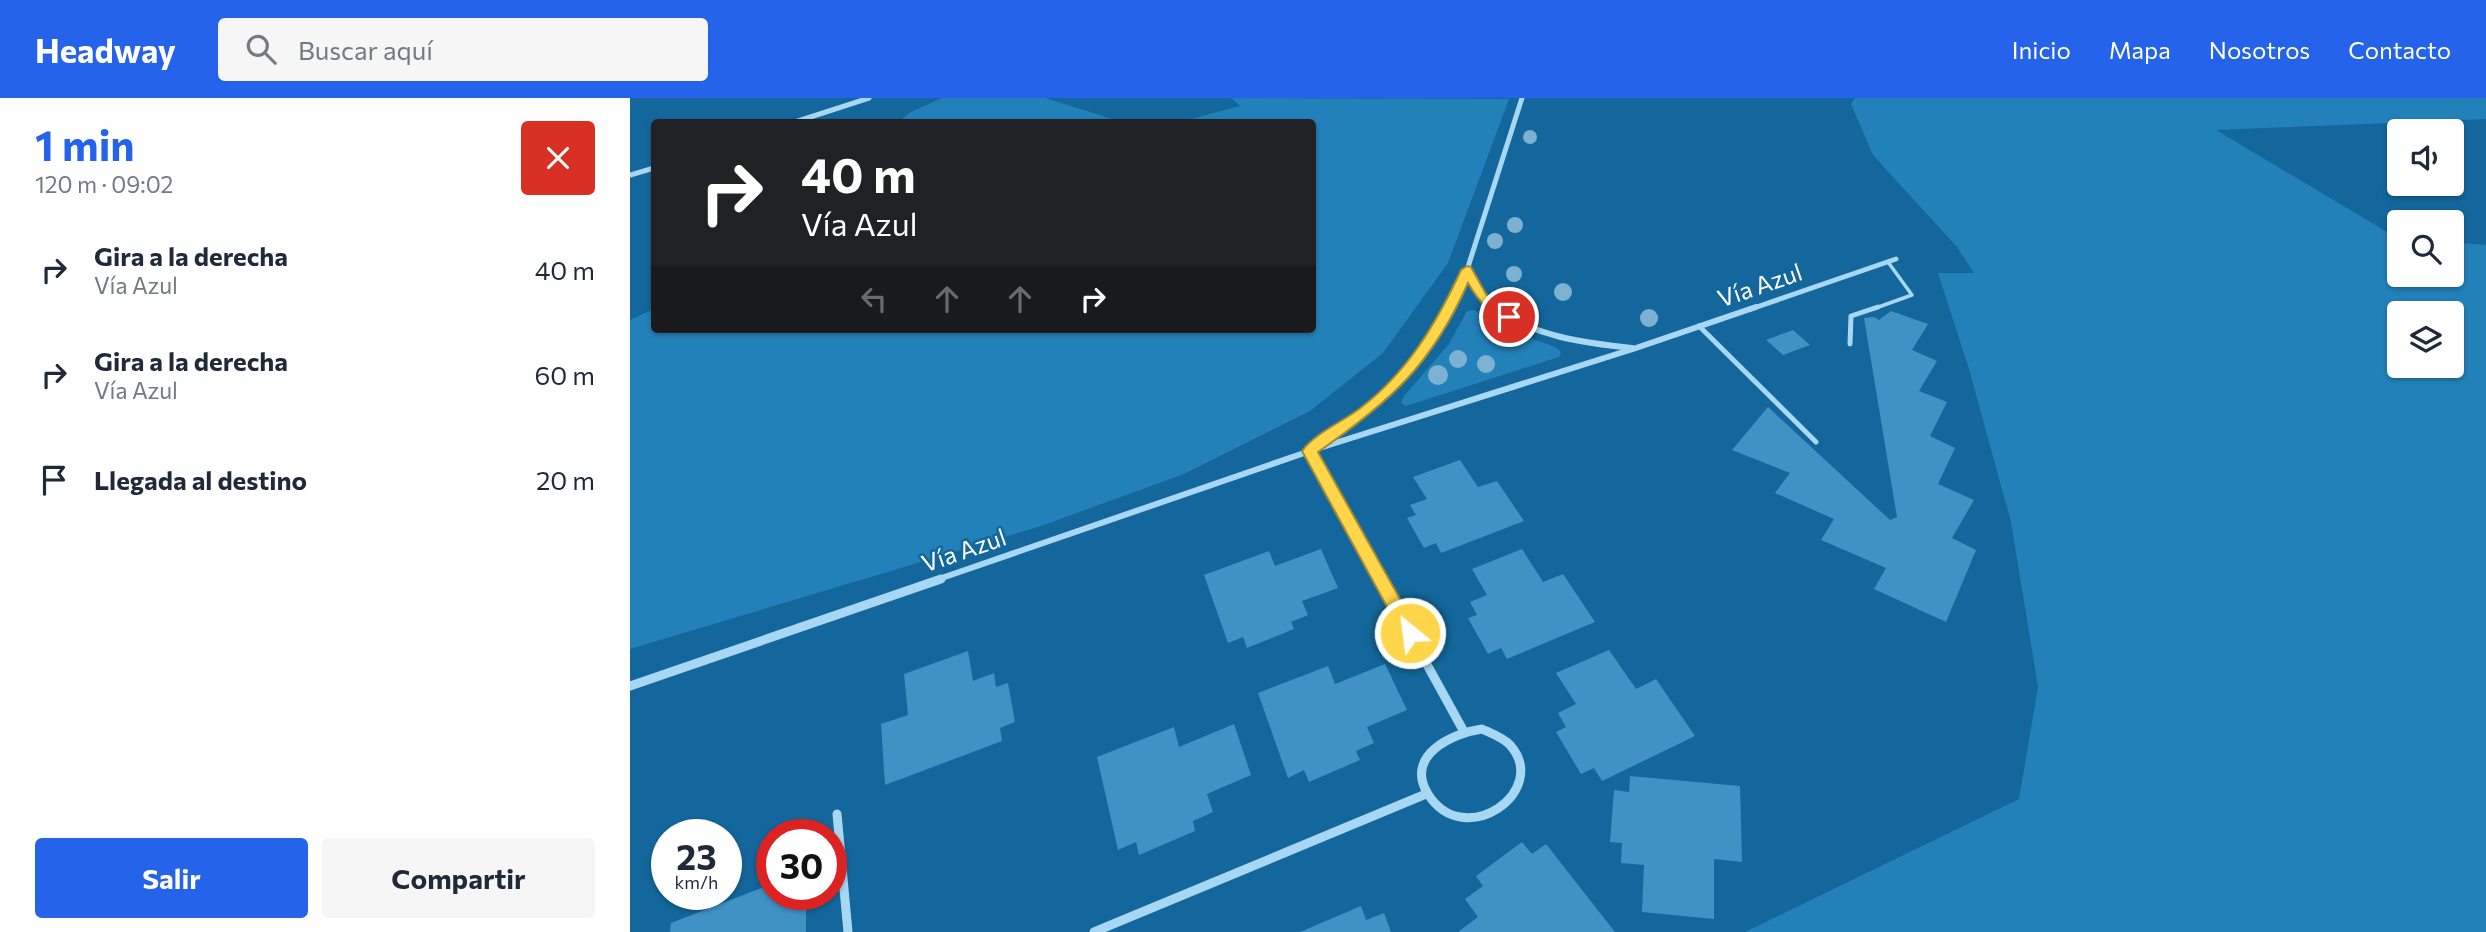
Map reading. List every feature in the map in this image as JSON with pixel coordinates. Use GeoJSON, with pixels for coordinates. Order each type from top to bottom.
{"type":"FeatureCollection","features":[{"type":"Feature","properties":{"kind":"street"},"geometry":{"type":"LineString","coordinates":[[804,119],[869,98]]}},
{"type":"Feature","properties":{"kind":"street","name":"Vía Azul"},"geometry":{"type":"LineString","coordinates":[[1310,451],[1366,411],[1406,373],[1440,327],[1467,270],[1522,98]]}},
{"type":"Feature","properties":{"kind":"street"},"geometry":{"type":"LineString","coordinates":[[630,175],[651,170]]}},
{"type":"Feature","properties":{"kind":"street","name":"Vía Azul"},"geometry":{"type":"LineString","coordinates":[[630,686],[1310,451],[1636,348],[1896,260]]}},
{"type":"Feature","properties":{"kind":"street","name":"Vía Azul"},"geometry":{"type":"LineString","coordinates":[[1467,270],[1475,288],[1489,303],[1528,327],[1569,340],[1636,348]]}},
{"type":"Feature","properties":{"kind":"street"},"geometry":{"type":"LineString","coordinates":[[1310,451],[1463,730]]}},
{"type":"Feature","properties":{"kind":"street"},"geometry":{"type":"LineString","coordinates":[[1482,729],[1500,735],[1514,747],[1521,764],[1521,782],[1511,799],[1496,812],[1477,818],[1456,817],[1438,808],[1426,794],[1422,778],[1425,762],[1434,747],[1463,730],[1482,729]]}},
{"type":"Feature","properties":{"kind":"street"},"geometry":{"type":"LineString","coordinates":[[1094,932],[1426,794]]}},
{"type":"Feature","properties":{"kind":"street"},"geometry":{"type":"LineString","coordinates":[[837,814],[848,932]]}},
{"type":"Feature","properties":{"kind":"lane"},"geometry":{"type":"LineString","coordinates":[[1850,344],[1851,316],[1912,295],[1888,262]]}},
{"type":"Feature","properties":{"kind":"lane"},"geometry":{"type":"LineString","coordinates":[[1699,326],[1816,442]]}},
{"type":"Feature","properties":{"kind":"shaded area"},"geometry":{"type":"Polygon","coordinates":[[[942,98],[1045,98],[1112,119],[902,119],[942,98]]]}},
{"type":"Feature","properties":{"kind":"shaded area"},"geometry":{"type":"Polygon","coordinates":[[[1231,98],[1509,99],[1448,263],[1383,353],[1310,411],[1184,474],[1041,526],[630,649],[630,320],[651,310],[651,333],[1316,333],[1316,119],[1191,119],[1240,106],[1231,98]]]}},
{"type":"Feature","properties":{"kind":"shaded area"},"geometry":{"type":"Polygon","coordinates":[[[1855,98],[2486,98],[2486,119],[2387,119],[2387,123],[2216,130],[2387,232],[2387,287],[2464,287],[2464,243],[2486,245],[2486,932],[1745,932],[2019,799],[2038,687],[2011,522],[1969,369],[1938,273],[1974,273],[1957,247],[1873,155],[1851,104],[1855,98]]]}},
{"type":"Feature","properties":{"kind":"shaded area"},"geometry":{"type":"Polygon","coordinates":[[[1474,310],[1508,330],[1555,347],[1561,352],[1559,357],[1406,406],[1401,403],[1449,344],[1467,311],[1474,310]]]}},
{"type":"Feature","properties":{"kind":"building"},"geometry":{"type":"Polygon","coordinates":[[[1891,311],[1928,324],[1912,350],[1937,361],[1919,391],[1947,402],[1930,436],[1955,448],[1938,484],[1974,500],[1952,538],[1976,550],[1946,622],[1874,589],[1886,568],[1821,540],[1834,519],[1775,493],[1790,473],[1732,450],[1768,407],[1890,520],[1897,517],[1864,318],[1874,317],[1879,320],[1891,311]]]}},
{"type":"Feature","properties":{"kind":"building"},"geometry":{"type":"Polygon","coordinates":[[[1793,330],[1810,345],[1783,355],[1766,340],[1793,330]]]}},
{"type":"Feature","properties":{"kind":"building"},"geometry":{"type":"Polygon","coordinates":[[[1460,460],[1478,487],[1497,481],[1524,521],[1441,553],[1436,543],[1424,548],[1407,518],[1416,515],[1410,505],[1427,499],[1413,477],[1460,460]]]}},
{"type":"Feature","properties":{"kind":"building"},"geometry":{"type":"Polygon","coordinates":[[[1321,549],[1338,588],[1302,601],[1308,615],[1291,622],[1294,629],[1247,648],[1243,637],[1228,643],[1204,575],[1269,551],[1275,566],[1321,549]]]}},
{"type":"Feature","properties":{"kind":"building"},"geometry":{"type":"Polygon","coordinates":[[[1522,549],[1543,582],[1563,574],[1595,622],[1507,659],[1501,648],[1488,654],[1468,618],[1477,615],[1470,602],[1487,595],[1472,569],[1522,549]]]}},
{"type":"Feature","properties":{"kind":"building"},"geometry":{"type":"Polygon","coordinates":[[[1609,650],[1636,689],[1656,679],[1695,736],[1602,781],[1594,768],[1581,774],[1556,732],[1566,727],[1558,713],[1576,704],[1556,673],[1609,650]]]}},
{"type":"Feature","properties":{"kind":"building"},"geometry":{"type":"Polygon","coordinates":[[[968,651],[973,681],[994,673],[996,687],[1008,683],[1015,722],[1000,728],[1002,741],[885,785],[881,724],[908,715],[904,674],[968,651]]]}},
{"type":"Feature","properties":{"kind":"building"},"geometry":{"type":"Polygon","coordinates":[[[1385,664],[1407,710],[1367,727],[1374,743],[1356,751],[1360,760],[1309,782],[1304,770],[1288,778],[1258,693],[1328,666],[1335,684],[1385,664]]]}},
{"type":"Feature","properties":{"kind":"building"},"geometry":{"type":"Polygon","coordinates":[[[1234,724],[1251,775],[1207,794],[1213,812],[1193,821],[1195,831],[1139,855],[1136,842],[1118,850],[1097,757],[1174,727],[1179,747],[1234,724]]]}},
{"type":"Feature","properties":{"kind":"building"},"geometry":{"type":"Polygon","coordinates":[[[1630,776],[1740,786],[1742,862],[1714,859],[1714,919],[1642,912],[1644,865],[1621,863],[1622,843],[1610,842],[1614,790],[1629,792],[1630,776]]]}},
{"type":"Feature","properties":{"kind":"building"},"geometry":{"type":"Polygon","coordinates":[[[1522,842],[1532,854],[1546,844],[1615,932],[1458,932],[1478,917],[1465,899],[1483,886],[1476,876],[1522,842]]]}},
{"type":"Feature","properties":{"kind":"building"},"geometry":{"type":"Polygon","coordinates":[[[756,890],[756,910],[806,910],[806,932],[670,932],[671,923],[705,910],[742,910],[742,896],[756,890]]]}},
{"type":"Feature","properties":{"kind":"building"},"geometry":{"type":"Polygon","coordinates":[[[1361,906],[1366,920],[1384,913],[1391,932],[1300,932],[1361,906]]]}},
{"type":"Feature","properties":{"kind":"route"},"geometry":{"type":"LineString","coordinates":[[1410,633],[1310,451],[1366,411],[1388,392],[1421,356],[1445,319],[1467,270],[1481,296],[1509,317]]}}]}
